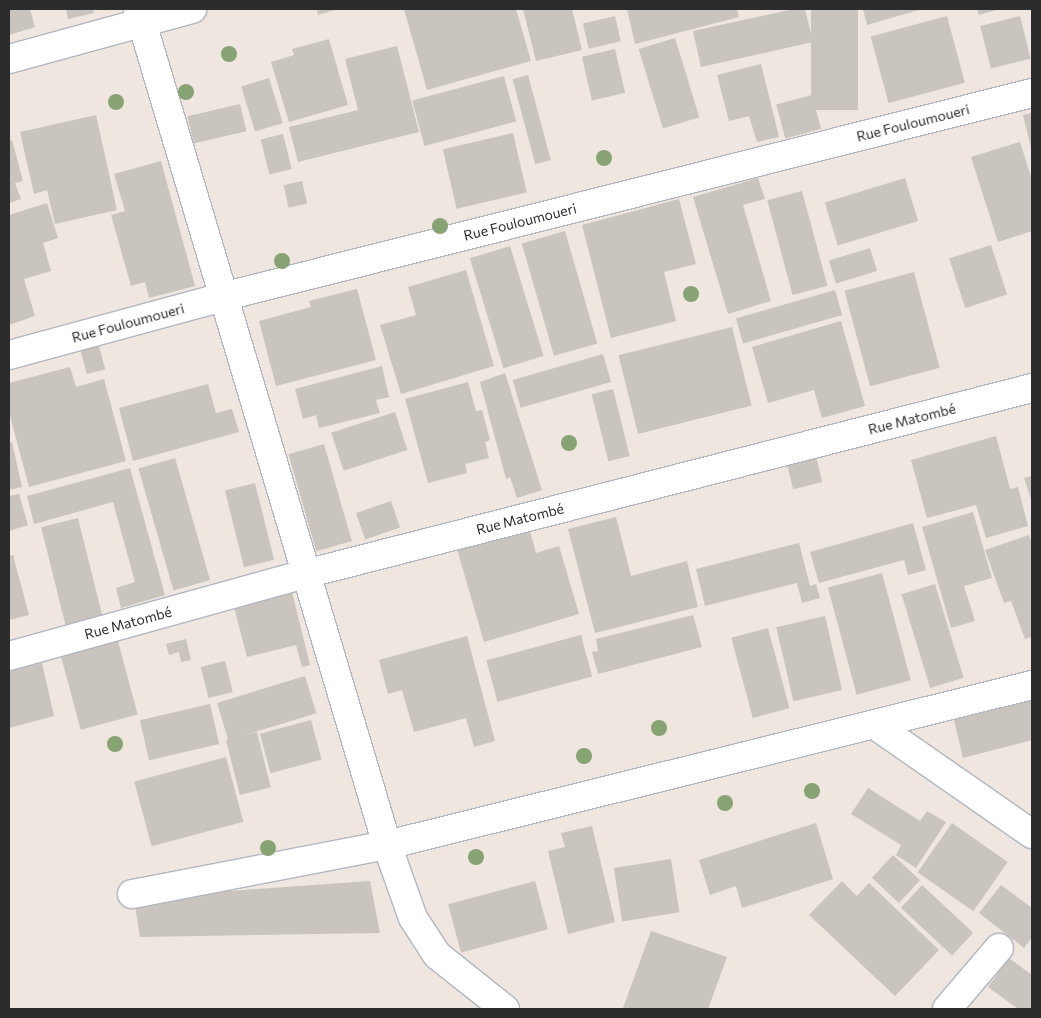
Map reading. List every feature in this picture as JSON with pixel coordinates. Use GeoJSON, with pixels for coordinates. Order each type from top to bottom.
{"type":"FeatureCollection","features":[{"type":"Feature","properties":{"kind":"street"},"geometry":{"type":"LineString","coordinates":[[9,59],[140,15],[192,9]]}},
{"type":"Feature","properties":{"kind":"street"},"geometry":{"type":"LineString","coordinates":[[140,15],[305,574],[387,845],[413,918],[438,955],[506,1009]]}},
{"type":"Feature","properties":{"kind":"street","name":"Rue Fouloumoueri"},"geometry":{"type":"LineString","coordinates":[[9,355],[222,297],[1032,93]]}},
{"type":"Feature","properties":{"kind":"street","name":"Rue Matombé"},"geometry":{"type":"LineString","coordinates":[[9,656],[305,574],[1032,388]]}},
{"type":"Feature","properties":{"kind":"street"},"geometry":{"type":"LineString","coordinates":[[132,894],[387,845],[1032,685]]}},
{"type":"Feature","properties":{"kind":"street"},"geometry":{"type":"LineString","coordinates":[[875,725],[1032,834]]}},
{"type":"Feature","properties":{"kind":"street"},"geometry":{"type":"LineString","coordinates":[[947,1009],[999,948]]}},
{"type":"Feature","properties":{"kind":"building"},"geometry":{"type":"Polygon","coordinates":[[[9,9],[30,9],[35,27],[9,35],[9,9]]]}},
{"type":"Feature","properties":{"kind":"building"},"geometry":{"type":"Polygon","coordinates":[[[66,9],[93,9],[94,13],[68,19],[66,9]]]}},
{"type":"Feature","properties":{"kind":"building"},"geometry":{"type":"Polygon","coordinates":[[[317,9],[338,9],[318,15],[317,9]]]}},
{"type":"Feature","properties":{"kind":"building"},"geometry":{"type":"Polygon","coordinates":[[[404,9],[516,9],[531,61],[427,90],[404,9]]]}},
{"type":"Feature","properties":{"kind":"building"},"geometry":{"type":"Polygon","coordinates":[[[523,9],[572,9],[582,50],[536,61],[523,9]]]}},
{"type":"Feature","properties":{"kind":"building"},"geometry":{"type":"Polygon","coordinates":[[[627,9],[737,9],[739,17],[635,44],[627,9]]]}},
{"type":"Feature","properties":{"kind":"building"},"geometry":{"type":"Polygon","coordinates":[[[794,9],[805,9],[813,42],[701,67],[693,31],[794,9]]]}},
{"type":"Feature","properties":{"kind":"building"},"geometry":{"type":"Polygon","coordinates":[[[811,9],[858,9],[858,110],[811,110],[811,9]]]}},
{"type":"Feature","properties":{"kind":"building"},"geometry":{"type":"Polygon","coordinates":[[[863,9],[922,9],[867,25],[863,9]]]}},
{"type":"Feature","properties":{"kind":"building"},"geometry":{"type":"Polygon","coordinates":[[[977,9],[1000,9],[979,15],[977,9]]]}},
{"type":"Feature","properties":{"kind":"building"},"geometry":{"type":"Polygon","coordinates":[[[615,16],[621,41],[589,49],[583,23],[615,16]]]}},
{"type":"Feature","properties":{"kind":"building"},"geometry":{"type":"Polygon","coordinates":[[[947,16],[965,83],[889,103],[871,36],[947,16]]]}},
{"type":"Feature","properties":{"kind":"building"},"geometry":{"type":"Polygon","coordinates":[[[1020,16],[1031,59],[991,69],[980,26],[1020,16]]]}},
{"type":"Feature","properties":{"kind":"building"},"geometry":{"type":"Polygon","coordinates":[[[675,38],[699,117],[663,128],[639,49],[675,38]]]}},
{"type":"Feature","properties":{"kind":"building"},"geometry":{"type":"Polygon","coordinates":[[[329,39],[348,105],[289,122],[271,62],[294,55],[292,49],[329,39]]]}},
{"type":"Feature","properties":{"kind":"building"},"geometry":{"type":"Polygon","coordinates":[[[397,46],[419,132],[298,162],[289,127],[358,110],[345,59],[397,46]]]}},
{"type":"Feature","properties":{"kind":"building"},"geometry":{"type":"Polygon","coordinates":[[[615,49],[625,93],[592,100],[582,57],[615,49]]]}},
{"type":"Feature","properties":{"kind":"building"},"geometry":{"type":"Polygon","coordinates":[[[761,64],[779,137],[757,142],[749,116],[729,121],[717,75],[761,64]]]}},
{"type":"Feature","properties":{"kind":"building"},"geometry":{"type":"Polygon","coordinates":[[[528,75],[551,160],[535,164],[513,79],[528,75]]]}},
{"type":"Feature","properties":{"kind":"building"},"geometry":{"type":"Polygon","coordinates":[[[504,76],[516,121],[424,146],[412,101],[504,76]]]}},
{"type":"Feature","properties":{"kind":"building"},"geometry":{"type":"Polygon","coordinates":[[[269,78],[283,123],[255,131],[241,86],[269,78]]]}},
{"type":"Feature","properties":{"kind":"building"},"geometry":{"type":"Polygon","coordinates":[[[812,95],[821,129],[785,138],[776,105],[812,95]]]}},
{"type":"Feature","properties":{"kind":"building"},"geometry":{"type":"Polygon","coordinates":[[[240,104],[246,131],[194,143],[187,116],[240,104]]]}},
{"type":"Feature","properties":{"kind":"building"},"geometry":{"type":"Polygon","coordinates":[[[1032,113],[1032,152],[1023,115],[1032,113]]]}},
{"type":"Feature","properties":{"kind":"building"},"geometry":{"type":"Polygon","coordinates":[[[96,115],[117,210],[55,224],[47,190],[34,194],[20,132],[96,115]]]}},
{"type":"Feature","properties":{"kind":"building"},"geometry":{"type":"Polygon","coordinates":[[[513,133],[527,192],[457,209],[443,149],[513,133]]]}},
{"type":"Feature","properties":{"kind":"building"},"geometry":{"type":"Polygon","coordinates":[[[283,134],[292,169],[269,174],[261,140],[283,134]]]}},
{"type":"Feature","properties":{"kind":"building"},"geometry":{"type":"Polygon","coordinates":[[[12,140],[23,181],[15,183],[21,199],[9,203],[9,141],[12,140]]]}},
{"type":"Feature","properties":{"kind":"building"},"geometry":{"type":"Polygon","coordinates":[[[1020,142],[1032,180],[1032,231],[998,242],[971,157],[1020,142]]]}},
{"type":"Feature","properties":{"kind":"building"},"geometry":{"type":"Polygon","coordinates":[[[161,161],[195,286],[149,298],[145,282],[131,286],[111,215],[125,211],[114,174],[161,161]]]}},
{"type":"Feature","properties":{"kind":"building"},"geometry":{"type":"Polygon","coordinates":[[[758,178],[765,199],[743,205],[771,301],[728,314],[693,197],[758,178]]]}},
{"type":"Feature","properties":{"kind":"building"},"geometry":{"type":"Polygon","coordinates":[[[905,178],[918,221],[838,246],[825,203],[905,178]]]}},
{"type":"Feature","properties":{"kind":"building"},"geometry":{"type":"Polygon","coordinates":[[[302,181],[307,203],[289,208],[283,185],[302,181]]]}},
{"type":"Feature","properties":{"kind":"building"},"geometry":{"type":"Polygon","coordinates":[[[802,191],[827,286],[793,295],[767,200],[802,191]]]}},
{"type":"Feature","properties":{"kind":"building"},"geometry":{"type":"Polygon","coordinates":[[[679,199],[696,264],[664,272],[676,321],[611,338],[582,225],[679,199]]]}},
{"type":"Feature","properties":{"kind":"building"},"geometry":{"type":"Polygon","coordinates":[[[47,203],[58,238],[43,243],[51,271],[24,279],[35,316],[9,325],[9,215],[47,203]]]}},
{"type":"Feature","properties":{"kind":"building"},"geometry":{"type":"Polygon","coordinates":[[[565,231],[597,343],[554,356],[522,243],[565,231]]]}},
{"type":"Feature","properties":{"kind":"building"},"geometry":{"type":"Polygon","coordinates":[[[991,245],[1007,294],[965,308],[949,259],[991,245]]]}},
{"type":"Feature","properties":{"kind":"building"},"geometry":{"type":"Polygon","coordinates":[[[510,246],[544,356],[503,368],[470,258],[510,246]]]}},
{"type":"Feature","properties":{"kind":"building"},"geometry":{"type":"Polygon","coordinates":[[[870,248],[877,271],[836,284],[829,261],[870,248]]]}},
{"type":"Feature","properties":{"kind":"building"},"geometry":{"type":"Polygon","coordinates":[[[466,270],[494,366],[401,394],[380,325],[416,315],[408,287],[466,270]]]}},
{"type":"Feature","properties":{"kind":"building"},"geometry":{"type":"Polygon","coordinates":[[[914,272],[940,368],[870,386],[844,291],[914,272]]]}},
{"type":"Feature","properties":{"kind":"building"},"geometry":{"type":"Polygon","coordinates":[[[357,289],[376,360],[276,386],[259,321],[311,307],[309,301],[357,289]]]}},
{"type":"Feature","properties":{"kind":"building"},"geometry":{"type":"Polygon","coordinates":[[[835,290],[842,315],[743,343],[736,318],[835,290]]]}},
{"type":"Feature","properties":{"kind":"building"},"geometry":{"type":"Polygon","coordinates":[[[841,321],[865,406],[822,418],[814,390],[768,403],[752,347],[841,321]]]}},
{"type":"Feature","properties":{"kind":"building"},"geometry":{"type":"Polygon","coordinates":[[[732,327],[752,406],[638,434],[618,355],[732,327]]]}},
{"type":"Feature","properties":{"kind":"building"},"geometry":{"type":"Polygon","coordinates":[[[99,346],[105,369],[87,374],[81,351],[99,346]]]}},
{"type":"Feature","properties":{"kind":"building"},"geometry":{"type":"Polygon","coordinates":[[[603,354],[611,382],[521,408],[513,380],[603,354]]]}},
{"type":"Feature","properties":{"kind":"building"},"geometry":{"type":"Polygon","coordinates":[[[382,366],[389,397],[376,400],[380,413],[319,428],[316,415],[303,419],[295,389],[382,366]]]}},
{"type":"Feature","properties":{"kind":"building"},"geometry":{"type":"Polygon","coordinates":[[[70,367],[76,387],[104,379],[126,461],[29,487],[9,412],[9,383],[70,367]]]}},
{"type":"Feature","properties":{"kind":"building"},"geometry":{"type":"Polygon","coordinates":[[[505,373],[542,490],[517,498],[510,477],[506,479],[480,382],[505,373]]]}},
{"type":"Feature","properties":{"kind":"building"},"geometry":{"type":"Polygon","coordinates":[[[468,382],[476,411],[482,410],[490,440],[485,442],[489,458],[465,464],[467,473],[428,483],[405,399],[468,382]]]}},
{"type":"Feature","properties":{"kind":"building"},"geometry":{"type":"Polygon","coordinates":[[[208,384],[216,413],[232,409],[239,432],[133,461],[119,408],[208,384]]]}},
{"type":"Feature","properties":{"kind":"building"},"geometry":{"type":"Polygon","coordinates":[[[613,389],[630,456],[608,461],[592,394],[613,389]]]}},
{"type":"Feature","properties":{"kind":"building"},"geometry":{"type":"Polygon","coordinates":[[[395,412],[407,450],[344,471],[331,433],[395,412]]]}},
{"type":"Feature","properties":{"kind":"building"},"geometry":{"type":"Polygon","coordinates":[[[996,436],[1010,489],[1018,487],[1028,526],[986,538],[976,505],[927,518],[911,460],[996,436]]]}},
{"type":"Feature","properties":{"kind":"building"},"geometry":{"type":"Polygon","coordinates":[[[12,442],[22,487],[9,490],[9,443],[12,442]]]}},
{"type":"Feature","properties":{"kind":"building"},"geometry":{"type":"Polygon","coordinates":[[[324,444],[352,541],[316,551],[288,454],[324,444]]]}},
{"type":"Feature","properties":{"kind":"building"},"geometry":{"type":"Polygon","coordinates":[[[815,453],[822,482],[793,489],[786,460],[815,453]]]}},
{"type":"Feature","properties":{"kind":"building"},"geometry":{"type":"Polygon","coordinates":[[[175,458],[210,580],[173,591],[138,468],[175,458]]]}},
{"type":"Feature","properties":{"kind":"building"},"geometry":{"type":"Polygon","coordinates":[[[130,468],[165,595],[121,608],[116,588],[135,582],[113,502],[34,524],[27,496],[130,468]]]}},
{"type":"Feature","properties":{"kind":"building"},"geometry":{"type":"Polygon","coordinates":[[[1032,476],[1032,502],[1024,478],[1032,476]]]}},
{"type":"Feature","properties":{"kind":"building"},"geometry":{"type":"Polygon","coordinates":[[[255,483],[274,560],[244,567],[225,490],[255,483]]]}},
{"type":"Feature","properties":{"kind":"building"},"geometry":{"type":"Polygon","coordinates":[[[19,494],[28,525],[9,531],[9,496],[19,494]]]}},
{"type":"Feature","properties":{"kind":"building"},"geometry":{"type":"Polygon","coordinates":[[[391,501],[400,527],[365,540],[356,513],[391,501]]]}},
{"type":"Feature","properties":{"kind":"building"},"geometry":{"type":"Polygon","coordinates":[[[973,512],[992,578],[964,586],[975,621],[951,628],[922,527],[973,512]]]}},
{"type":"Feature","properties":{"kind":"building"},"geometry":{"type":"Polygon","coordinates":[[[616,517],[631,576],[687,561],[698,607],[595,633],[568,529],[616,517]]]}},
{"type":"Feature","properties":{"kind":"building"},"geometry":{"type":"Polygon","coordinates":[[[78,518],[102,616],[66,625],[41,527],[78,518]]]}},
{"type":"Feature","properties":{"kind":"building"},"geometry":{"type":"Polygon","coordinates":[[[913,523],[926,570],[908,575],[904,560],[819,583],[810,552],[913,523]]]}},
{"type":"Feature","properties":{"kind":"building"},"geometry":{"type":"Polygon","coordinates":[[[529,528],[536,553],[559,546],[579,614],[484,642],[457,549],[529,528]]]}},
{"type":"Feature","properties":{"kind":"building"},"geometry":{"type":"Polygon","coordinates":[[[1029,535],[1032,544],[1032,637],[1025,639],[1011,601],[1004,603],[985,550],[1029,535]]]}},
{"type":"Feature","properties":{"kind":"building"},"geometry":{"type":"Polygon","coordinates":[[[799,543],[810,586],[816,584],[820,598],[802,603],[797,583],[705,606],[696,569],[799,543]]]}},
{"type":"Feature","properties":{"kind":"building"},"geometry":{"type":"Polygon","coordinates":[[[13,555],[29,615],[9,620],[9,556],[13,555]]]}},
{"type":"Feature","properties":{"kind":"building"},"geometry":{"type":"Polygon","coordinates":[[[882,573],[911,680],[857,695],[828,587],[882,573]]]}},
{"type":"Feature","properties":{"kind":"building"},"geometry":{"type":"Polygon","coordinates":[[[935,584],[964,678],[930,688],[902,594],[935,584]]]}},
{"type":"Feature","properties":{"kind":"building"},"geometry":{"type":"Polygon","coordinates":[[[292,592],[310,665],[302,667],[296,645],[247,657],[234,607],[292,592]]]}},
{"type":"Feature","properties":{"kind":"building"},"geometry":{"type":"Polygon","coordinates":[[[693,615],[702,647],[598,674],[592,652],[598,651],[596,639],[693,615]]]}},
{"type":"Feature","properties":{"kind":"building"},"geometry":{"type":"Polygon","coordinates":[[[825,616],[842,690],[793,701],[776,627],[825,616]]]}},
{"type":"Feature","properties":{"kind":"building"},"geometry":{"type":"Polygon","coordinates":[[[768,628],[789,708],[753,718],[731,638],[768,628]]]}},
{"type":"Feature","properties":{"kind":"building"},"geometry":{"type":"Polygon","coordinates":[[[581,635],[592,677],[497,702],[486,660],[581,635]]]}},
{"type":"Feature","properties":{"kind":"building"},"geometry":{"type":"Polygon","coordinates":[[[467,636],[495,741],[474,747],[466,718],[414,732],[402,690],[388,694],[379,660],[467,636]]]}},
{"type":"Feature","properties":{"kind":"building"},"geometry":{"type":"Polygon","coordinates":[[[186,639],[191,660],[181,662],[179,652],[169,655],[166,644],[186,639]]]}},
{"type":"Feature","properties":{"kind":"building"},"geometry":{"type":"Polygon","coordinates":[[[118,641],[138,714],[81,730],[61,656],[118,641]]]}},
{"type":"Feature","properties":{"kind":"building"},"geometry":{"type":"Polygon","coordinates":[[[225,661],[233,692],[208,698],[201,667],[225,661]]]}},
{"type":"Feature","properties":{"kind":"building"},"geometry":{"type":"Polygon","coordinates":[[[42,663],[54,716],[9,728],[9,671],[42,663]]]}},
{"type":"Feature","properties":{"kind":"building"},"geometry":{"type":"Polygon","coordinates":[[[305,676],[316,713],[228,740],[217,703],[305,676]]]}},
{"type":"Feature","properties":{"kind":"building"},"geometry":{"type":"Polygon","coordinates":[[[1032,699],[1032,740],[963,758],[954,720],[1032,699]]]}},
{"type":"Feature","properties":{"kind":"building"},"geometry":{"type":"Polygon","coordinates":[[[210,704],[219,744],[149,760],[140,720],[210,704]]]}},
{"type":"Feature","properties":{"kind":"building"},"geometry":{"type":"Polygon","coordinates":[[[311,720],[322,760],[270,773],[260,734],[311,720]]]}},
{"type":"Feature","properties":{"kind":"building"},"geometry":{"type":"Polygon","coordinates":[[[257,732],[271,787],[240,795],[226,740],[257,732]]]}},
{"type":"Feature","properties":{"kind":"building"},"geometry":{"type":"Polygon","coordinates":[[[226,757],[243,822],[152,846],[134,782],[226,757]]]}},
{"type":"Feature","properties":{"kind":"building"},"geometry":{"type":"Polygon","coordinates":[[[868,788],[920,821],[927,811],[946,822],[916,868],[896,855],[901,845],[851,814],[868,788]]]}},
{"type":"Feature","properties":{"kind":"building"},"geometry":{"type":"Polygon","coordinates":[[[816,823],[833,879],[742,908],[736,886],[710,895],[699,860],[816,823]]]}},
{"type":"Feature","properties":{"kind":"building"},"geometry":{"type":"Polygon","coordinates":[[[952,823],[1008,862],[973,911],[918,872],[952,823]]]}},
{"type":"Feature","properties":{"kind":"building"},"geometry":{"type":"Polygon","coordinates":[[[592,826],[615,922],[568,934],[548,851],[565,847],[561,833],[592,826]]]}},
{"type":"Feature","properties":{"kind":"building"},"geometry":{"type":"Polygon","coordinates":[[[893,855],[920,880],[899,903],[872,878],[893,855]]]}},
{"type":"Feature","properties":{"kind":"building"},"geometry":{"type":"Polygon","coordinates":[[[671,859],[679,912],[622,921],[614,868],[671,859]]]}},
{"type":"Feature","properties":{"kind":"building"},"geometry":{"type":"Polygon","coordinates":[[[370,881],[380,933],[140,937],[134,900],[224,882],[229,891],[370,881]]]}},
{"type":"Feature","properties":{"kind":"building"},"geometry":{"type":"Polygon","coordinates":[[[535,881],[548,929],[461,953],[448,904],[535,881]]]}},
{"type":"Feature","properties":{"kind":"building"},"geometry":{"type":"Polygon","coordinates":[[[842,881],[857,896],[869,883],[939,950],[895,996],[809,915],[842,881]]]}},
{"type":"Feature","properties":{"kind":"building"},"geometry":{"type":"Polygon","coordinates":[[[922,885],[973,933],[952,955],[901,908],[922,885]]]}},
{"type":"Feature","properties":{"kind":"building"},"geometry":{"type":"Polygon","coordinates":[[[1001,885],[1032,908],[1032,937],[1024,948],[979,913],[1001,885]]]}},
{"type":"Feature","properties":{"kind":"building"},"geometry":{"type":"Polygon","coordinates":[[[651,931],[727,957],[708,1009],[623,1008],[651,931]]]}},
{"type":"Feature","properties":{"kind":"building"},"geometry":{"type":"Polygon","coordinates":[[[1009,958],[1032,975],[1032,1009],[1018,1009],[988,987],[1009,958]]]}}]}
